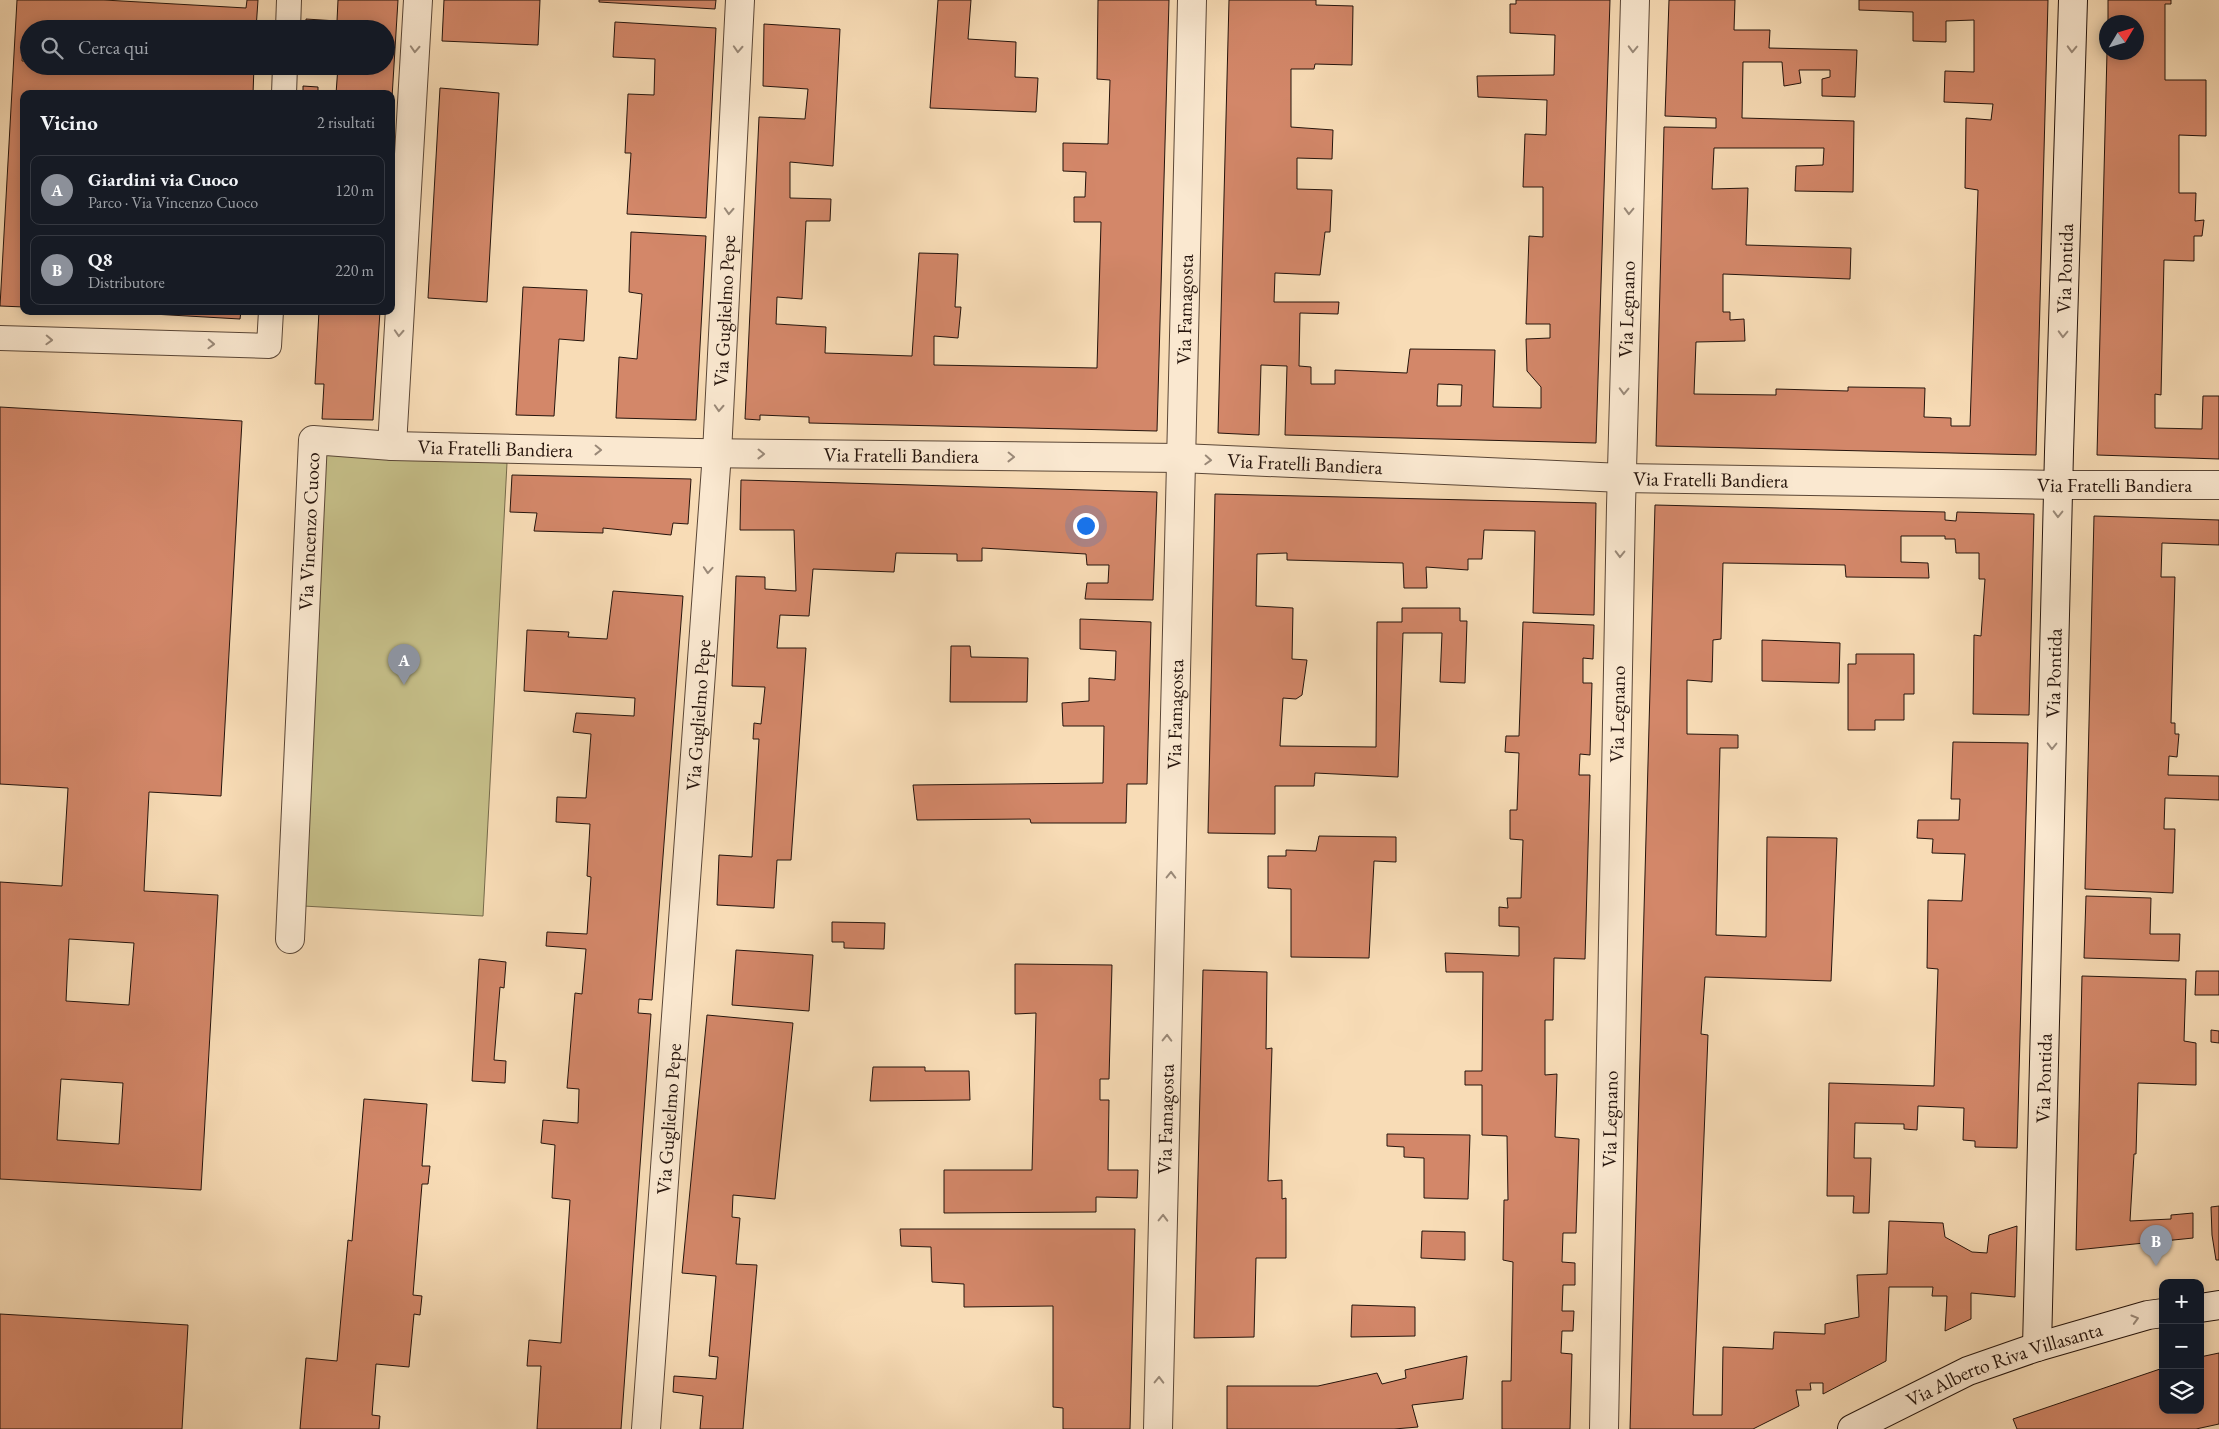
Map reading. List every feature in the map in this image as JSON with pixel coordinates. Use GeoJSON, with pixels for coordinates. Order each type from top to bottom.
{"type":"FeatureCollection","features":[{"type":"Feature","properties":{"kind":"street"},"geometry":{"type":"LineString","coordinates":[[392,446],[418,0]]}},
{"type":"Feature","properties":{"kind":"street","name":"Via Guglielmo Pepe"},"geometry":{"type":"LineString","coordinates":[[646,1429],[717,453],[740,0]]}},
{"type":"Feature","properties":{"kind":"street","name":"Via Famagosta"},"geometry":{"type":"LineString","coordinates":[[1158,1429],[1192,0]]}},
{"type":"Feature","properties":{"kind":"street","name":"Via Legnano"},"geometry":{"type":"LineString","coordinates":[[1604,1429],[1622,478],[1635,0]]}},
{"type":"Feature","properties":{"kind":"street","name":"Via Pontida"},"geometry":{"type":"LineString","coordinates":[[2037,1347],[2073,0]]}},
{"type":"Feature","properties":{"kind":"street","name":"Via Vincenzo Cuoco"},"geometry":{"type":"LineString","coordinates":[[290,939],[313,440],[392,446]]}},
{"type":"Feature","properties":{"kind":"street","name":"Via Fratelli Bandiera"},"geometry":{"type":"LineString","coordinates":[[392,446],[717,453],[1181,458],[1622,478],[2059,485],[2219,485]]}},
{"type":"Feature","properties":{"kind":"street"},"geometry":{"type":"LineString","coordinates":[[2204,1307],[2219,1305]]}},
{"type":"Feature","properties":{"kind":"street","name":"Via Alberto Riva Villasanta"},"geometry":{"type":"LineString","coordinates":[[1852,1429],[1968,1371],[2037,1347],[2159,1314]]}},
{"type":"Feature","properties":{"kind":"lane"},"geometry":{"type":"LineString","coordinates":[[288,20],[289,0]]}},
{"type":"Feature","properties":{"kind":"lane"},"geometry":{"type":"LineString","coordinates":[[284,90],[285,75]]}},
{"type":"Feature","properties":{"kind":"lane"},"geometry":{"type":"LineString","coordinates":[[0,338],[269,346],[271,315]]}},
{"type":"Feature","properties":{"kind":"shaded area"},"geometry":{"type":"Polygon","coordinates":[[[325,454],[507,463],[483,916],[303,906],[325,454]]]}},
{"type":"Feature","properties":{"kind":"building"},"geometry":{"type":"Polygon","coordinates":[[[17,0],[104,0],[246,8],[247,0],[258,0],[257,20],[20,20],[20,75],[254,75],[253,90],[20,90],[20,307],[0,306],[17,0]]]}},
{"type":"Feature","properties":{"kind":"building"},"geometry":{"type":"Polygon","coordinates":[[[338,0],[398,0],[395,49],[395,20],[337,20],[338,0]]]}},
{"type":"Feature","properties":{"kind":"building"},"geometry":{"type":"Polygon","coordinates":[[[444,0],[540,0],[538,45],[442,41],[444,0]]]}},
{"type":"Feature","properties":{"kind":"building"},"geometry":{"type":"Polygon","coordinates":[[[599,0],[716,0],[715,9],[599,2],[599,0]]]}},
{"type":"Feature","properties":{"kind":"building"},"geometry":{"type":"Polygon","coordinates":[[[938,0],[971,0],[968,39],[1016,42],[1015,77],[1038,78],[1036,112],[930,108],[938,0]]]}},
{"type":"Feature","properties":{"kind":"building"},"geometry":{"type":"Polygon","coordinates":[[[1098,0],[1169,0],[1157,431],[809,423],[809,417],[760,415],[760,420],[745,419],[759,117],[805,119],[808,89],[763,86],[764,24],[840,29],[833,166],[790,162],[790,198],[831,199],[830,221],[806,221],[802,299],[777,297],[776,324],[826,327],[825,353],[912,356],[919,253],[958,254],[955,307],[961,307],[958,338],[934,336],[934,365],[1097,368],[1101,222],[1074,222],[1074,197],[1085,197],[1086,172],[1063,171],[1063,143],[1108,144],[1110,80],[1097,79],[1098,0]]]}},
{"type":"Feature","properties":{"kind":"building"},"geometry":{"type":"Polygon","coordinates":[[[1229,0],[1316,0],[1316,5],[1353,6],[1352,65],[1315,64],[1314,69],[1291,69],[1291,127],[1333,130],[1332,159],[1297,158],[1297,189],[1332,190],[1330,232],[1325,232],[1320,275],[1275,273],[1274,302],[1339,302],[1338,314],[1300,313],[1299,366],[1311,367],[1311,384],[1335,384],[1335,370],[1407,373],[1410,349],[1495,350],[1493,407],[1541,408],[1541,387],[1527,371],[1526,339],[1550,338],[1550,324],[1526,324],[1529,236],[1543,237],[1543,187],[1523,187],[1525,134],[1546,135],[1547,100],[1478,97],[1477,76],[1554,75],[1555,35],[1510,33],[1510,4],[1516,4],[1516,0],[1610,0],[1596,443],[1285,435],[1287,366],[1261,365],[1259,435],[1218,433],[1229,0]],[[1438,384],[1437,406],[1461,406],[1462,385],[1438,384]]]}},
{"type":"Feature","properties":{"kind":"building"},"geometry":{"type":"Polygon","coordinates":[[[1669,0],[1735,0],[1734,30],[1770,30],[1769,48],[1857,50],[1855,97],[1822,96],[1822,79],[1830,77],[1830,70],[1799,70],[1801,83],[1784,86],[1782,62],[1743,62],[1742,118],[1854,121],[1853,192],[1795,191],[1796,166],[1823,165],[1824,148],[1714,148],[1712,189],[1748,188],[1746,245],[1851,248],[1850,279],[1723,274],[1723,312],[1730,312],[1730,320],[1744,319],[1745,341],[1696,342],[1694,394],[1776,395],[1776,389],[1848,391],[1848,387],[1925,388],[1924,417],[1951,418],[1951,426],[1970,426],[1978,190],[1965,188],[1966,118],[1991,120],[1993,104],[1944,102],[1945,71],[1974,72],[1974,20],[1946,21],[1946,42],[1913,41],[1913,12],[1859,10],[1859,0],[2048,0],[2036,455],[1656,446],[1664,127],[1716,128],[1716,118],[1665,116],[1669,0]]]}},
{"type":"Feature","properties":{"kind":"building"},"geometry":{"type":"Polygon","coordinates":[[[2108,0],[2171,0],[2171,4],[2165,4],[2165,80],[2206,80],[2206,136],[2179,135],[2179,193],[2196,193],[2195,221],[2204,220],[2202,236],[2194,236],[2194,261],[2164,260],[2161,395],[2155,394],[2155,428],[2202,429],[2203,396],[2219,396],[2219,459],[2097,455],[2107,60],[2144,60],[2144,15],[2108,15],[2108,0]]]}},
{"type":"Feature","properties":{"kind":"building"},"geometry":{"type":"Polygon","coordinates":[[[615,22],[716,28],[706,218],[627,214],[631,153],[625,153],[628,94],[654,95],[655,59],[613,57],[615,22]]]}},
{"type":"Feature","properties":{"kind":"building"},"geometry":{"type":"Polygon","coordinates":[[[337,75],[393,75],[392,90],[336,90],[337,75]]]}},
{"type":"Feature","properties":{"kind":"building"},"geometry":{"type":"Polygon","coordinates":[[[303,86],[318,87],[318,90],[303,90],[303,86]]]}},
{"type":"Feature","properties":{"kind":"building"},"geometry":{"type":"Polygon","coordinates":[[[440,88],[499,93],[487,302],[428,298],[440,88]]]}},
{"type":"Feature","properties":{"kind":"building"},"geometry":{"type":"Polygon","coordinates":[[[631,232],[706,236],[696,420],[616,418],[619,357],[637,359],[642,294],[629,292],[631,232]]]}},
{"type":"Feature","properties":{"kind":"building"},"geometry":{"type":"Polygon","coordinates":[[[523,287],[587,290],[584,341],[559,339],[554,416],[516,415],[523,287]]]}},
{"type":"Feature","properties":{"kind":"building"},"geometry":{"type":"Polygon","coordinates":[[[170,315],[240,315],[240,319],[170,315]]]}},
{"type":"Feature","properties":{"kind":"building"},"geometry":{"type":"Polygon","coordinates":[[[319,315],[380,315],[373,420],[322,419],[324,384],[315,384],[319,315]]]}},
{"type":"Feature","properties":{"kind":"building"},"geometry":{"type":"Polygon","coordinates":[[[0,407],[242,421],[221,796],[149,792],[144,891],[218,895],[201,1190],[0,1179],[0,882],[62,886],[68,788],[0,784],[0,407]],[[69,939],[66,1001],[129,1005],[134,943],[69,939]],[[61,1079],[57,1140],[119,1144],[123,1083],[61,1079]]]}},
{"type":"Feature","properties":{"kind":"building"},"geometry":{"type":"Polygon","coordinates":[[[512,475],[691,479],[688,524],[673,523],[671,535],[603,528],[603,533],[534,531],[537,513],[510,512],[512,475]]]}},
{"type":"Feature","properties":{"kind":"building"},"geometry":{"type":"Polygon","coordinates":[[[741,480],[1157,492],[1153,600],[1085,599],[1087,583],[1108,583],[1109,565],[1087,565],[1086,554],[982,548],[982,561],[957,561],[957,554],[896,553],[894,572],[813,569],[809,616],[780,615],[777,648],[806,648],[791,860],[777,860],[774,908],[717,905],[719,855],[752,857],[759,739],[753,739],[754,723],[761,724],[765,687],[732,686],[736,576],[765,577],[765,589],[796,591],[794,530],[740,530],[741,480]]]}},
{"type":"Feature","properties":{"kind":"building"},"geometry":{"type":"Polygon","coordinates":[[[1215,494],[1596,503],[1594,615],[1533,613],[1535,531],[1484,530],[1482,559],[1468,559],[1468,570],[1426,567],[1427,588],[1404,588],[1403,563],[1287,560],[1287,553],[1257,554],[1256,606],[1293,608],[1292,659],[1307,660],[1302,695],[1296,699],[1283,698],[1280,746],[1376,747],[1377,622],[1402,622],[1402,608],[1460,608],[1460,621],[1467,621],[1465,683],[1440,682],[1442,633],[1403,633],[1398,777],[1315,773],[1314,786],[1275,786],[1275,834],[1208,833],[1215,494]]]}},
{"type":"Feature","properties":{"kind":"building"},"geometry":{"type":"Polygon","coordinates":[[[1655,505],[1945,512],[1945,520],[1956,521],[1957,512],[2034,514],[2029,715],[1973,714],[1974,635],[1981,636],[1985,579],[1979,579],[1979,553],[1956,553],[1955,539],[1945,539],[1945,536],[1901,536],[1901,562],[1928,563],[1929,578],[1846,577],[1845,565],[1723,563],[1721,639],[1713,640],[1712,682],[1687,680],[1687,734],[1738,735],[1738,748],[1720,748],[1716,935],[1766,937],[1767,837],[1837,838],[1831,981],[1705,977],[1701,1034],[1708,1035],[1693,1415],[1722,1415],[1723,1347],[1773,1349],[1774,1332],[1825,1334],[1825,1324],[1859,1317],[1857,1275],[1887,1274],[1889,1221],[1943,1223],[1945,1237],[1972,1252],[1987,1253],[1989,1235],[2017,1226],[2015,1297],[1971,1293],[1971,1319],[1945,1331],[1947,1296],[1932,1296],[1933,1287],[1889,1287],[1886,1361],[1823,1394],[1823,1383],[1810,1383],[1811,1390],[1796,1390],[1799,1406],[1753,1429],[1630,1429],[1655,505]]]}},
{"type":"Feature","properties":{"kind":"building"},"geometry":{"type":"Polygon","coordinates":[[[2094,516],[2219,520],[2219,545],[2162,543],[2161,577],[2175,577],[2171,723],[2175,723],[2175,734],[2179,734],[2177,757],[2169,756],[2168,775],[2219,776],[2219,800],[2165,798],[2164,829],[2175,829],[2173,893],[2085,889],[2094,516]]]}},
{"type":"Feature","properties":{"kind":"building"},"geometry":{"type":"Polygon","coordinates":[[[613,591],[683,596],[652,1000],[639,999],[638,1013],[651,1014],[621,1429],[537,1429],[541,1366],[527,1366],[529,1340],[561,1343],[570,1200],[552,1198],[555,1145],[541,1143],[543,1120],[578,1123],[579,1089],[567,1088],[575,993],[582,994],[586,949],[546,946],[547,932],[587,934],[591,877],[587,876],[590,824],[556,822],[557,797],[586,798],[591,734],[573,732],[576,713],[634,716],[635,698],[524,691],[527,630],[569,632],[568,637],[607,639],[613,591]]]}},
{"type":"Feature","properties":{"kind":"building"},"geometry":{"type":"Polygon","coordinates":[[[1080,619],[1151,622],[1147,784],[1127,784],[1126,823],[1031,823],[1030,819],[917,820],[913,785],[1103,783],[1104,726],[1063,726],[1062,703],[1089,701],[1089,678],[1115,680],[1116,651],[1080,649],[1080,619]]]}},
{"type":"Feature","properties":{"kind":"building"},"geometry":{"type":"Polygon","coordinates":[[[1523,622],[1594,625],[1593,659],[1583,658],[1583,683],[1592,683],[1590,755],[1580,754],[1579,775],[1590,775],[1585,959],[1554,958],[1553,1020],[1545,1020],[1545,1075],[1557,1074],[1555,1137],[1579,1139],[1576,1233],[1563,1233],[1562,1262],[1575,1263],[1575,1285],[1563,1285],[1562,1311],[1574,1311],[1573,1331],[1562,1331],[1561,1353],[1572,1354],[1570,1429],[1502,1429],[1502,1381],[1511,1381],[1513,1262],[1503,1260],[1504,1200],[1508,1200],[1507,1136],[1482,1135],[1482,1085],[1465,1085],[1465,1071],[1482,1071],[1483,972],[1446,972],[1445,953],[1519,956],[1519,927],[1499,926],[1499,907],[1508,908],[1507,898],[1521,898],[1523,840],[1510,839],[1510,810],[1517,810],[1519,753],[1505,752],[1506,736],[1519,736],[1523,622]]]}},
{"type":"Feature","properties":{"kind":"building"},"geometry":{"type":"Polygon","coordinates":[[[1762,640],[1840,643],[1839,683],[1762,681],[1762,640]]]}},
{"type":"Feature","properties":{"kind":"building"},"geometry":{"type":"Polygon","coordinates":[[[951,646],[970,646],[971,657],[1028,658],[1027,702],[950,702],[951,646]]]}},
{"type":"Feature","properties":{"kind":"building"},"geometry":{"type":"Polygon","coordinates":[[[1856,654],[1914,654],[1914,694],[1904,694],[1904,720],[1875,720],[1875,730],[1848,730],[1848,664],[1856,664],[1856,654]]]}},
{"type":"Feature","properties":{"kind":"building"},"geometry":{"type":"Polygon","coordinates":[[[1953,742],[2028,743],[2017,1148],[1975,1147],[1975,1141],[1963,1140],[1964,1108],[1918,1106],[1917,1130],[1904,1129],[1904,1124],[1855,1123],[1854,1158],[1871,1158],[1869,1213],[1853,1213],[1854,1196],[1827,1196],[1829,1083],[1934,1086],[1938,969],[1927,968],[1928,900],[1962,901],[1965,854],[1932,853],[1933,839],[1917,838],[1918,820],[1959,820],[1960,799],[1951,799],[1953,742]]]}},
{"type":"Feature","properties":{"kind":"building"},"geometry":{"type":"Polygon","coordinates":[[[1319,836],[1396,837],[1396,862],[1374,861],[1369,958],[1291,957],[1291,889],[1268,888],[1268,856],[1286,856],[1286,850],[1316,851],[1319,836]]]}},
{"type":"Feature","properties":{"kind":"building"},"geometry":{"type":"Polygon","coordinates":[[[2086,896],[2151,898],[2150,934],[2180,934],[2179,961],[2084,958],[2086,896]]]}},
{"type":"Feature","properties":{"kind":"building"},"geometry":{"type":"Polygon","coordinates":[[[832,922],[885,923],[884,949],[844,948],[844,942],[832,942],[832,922]]]}},
{"type":"Feature","properties":{"kind":"building"},"geometry":{"type":"Polygon","coordinates":[[[736,950],[813,955],[809,1011],[732,1005],[736,950]]]}},
{"type":"Feature","properties":{"kind":"building"},"geometry":{"type":"Polygon","coordinates":[[[479,959],[506,962],[504,988],[500,987],[494,1060],[506,1061],[505,1083],[472,1081],[479,959]]]}},
{"type":"Feature","properties":{"kind":"building"},"geometry":{"type":"Polygon","coordinates":[[[1015,964],[1112,965],[1109,1079],[1100,1079],[1100,1100],[1109,1100],[1108,1170],[1138,1170],[1137,1198],[1096,1197],[1096,1212],[944,1213],[944,1170],[1032,1170],[1036,1013],[1015,1014],[1015,964]]]}},
{"type":"Feature","properties":{"kind":"building"},"geometry":{"type":"Polygon","coordinates":[[[1203,970],[1267,972],[1266,1049],[1272,1048],[1268,1181],[1282,1180],[1282,1199],[1286,1198],[1286,1258],[1256,1258],[1254,1337],[1194,1338],[1203,970]]]}},
{"type":"Feature","properties":{"kind":"building"},"geometry":{"type":"Polygon","coordinates":[[[2196,971],[2219,971],[2219,995],[2195,995],[2196,971]]]}},
{"type":"Feature","properties":{"kind":"building"},"geometry":{"type":"Polygon","coordinates":[[[2082,976],[2186,979],[2184,1041],[2196,1043],[2196,1085],[2138,1083],[2136,1154],[2134,1154],[2130,1221],[2171,1219],[2171,1215],[2193,1213],[2193,1238],[2076,1250],[2082,976]]]}},
{"type":"Feature","properties":{"kind":"building"},"geometry":{"type":"Polygon","coordinates":[[[707,1015],[793,1023],[775,1199],[733,1195],[732,1217],[740,1218],[736,1264],[757,1265],[743,1429],[700,1429],[703,1396],[673,1392],[674,1376],[716,1379],[718,1357],[709,1356],[716,1276],[682,1273],[707,1015]]]}},
{"type":"Feature","properties":{"kind":"building"},"geometry":{"type":"Polygon","coordinates":[[[2211,1030],[2219,1031],[2219,1043],[2211,1042],[2211,1030]]]}},
{"type":"Feature","properties":{"kind":"building"},"geometry":{"type":"Polygon","coordinates":[[[873,1067],[925,1067],[925,1071],[969,1071],[970,1100],[870,1101],[873,1067]]]}},
{"type":"Feature","properties":{"kind":"building"},"geometry":{"type":"Polygon","coordinates":[[[364,1099],[427,1104],[422,1166],[430,1166],[428,1184],[422,1184],[413,1295],[422,1296],[420,1315],[414,1314],[409,1367],[376,1364],[372,1415],[380,1416],[379,1429],[300,1429],[306,1358],[337,1361],[348,1240],[352,1241],[364,1099]]]}},
{"type":"Feature","properties":{"kind":"building"},"geometry":{"type":"Polygon","coordinates":[[[1387,1134],[1470,1135],[1468,1199],[1424,1198],[1424,1158],[1404,1157],[1404,1147],[1387,1146],[1387,1134]]]}},
{"type":"Feature","properties":{"kind":"building"},"geometry":{"type":"Polygon","coordinates":[[[2219,1206],[2219,1260],[2216,1260],[2212,1235],[2211,1207],[2219,1206]]]}},
{"type":"Feature","properties":{"kind":"building"},"geometry":{"type":"Polygon","coordinates":[[[900,1229],[1135,1229],[1130,1429],[1063,1429],[1063,1408],[1053,1407],[1053,1306],[964,1307],[964,1284],[932,1282],[931,1247],[901,1246],[900,1229]]]}},
{"type":"Feature","properties":{"kind":"building"},"geometry":{"type":"Polygon","coordinates":[[[1422,1231],[1465,1232],[1465,1260],[1421,1258],[1422,1231]]]}},
{"type":"Feature","properties":{"kind":"building"},"geometry":{"type":"Polygon","coordinates":[[[1352,1305],[1415,1307],[1415,1336],[1351,1337],[1352,1305]]]}},
{"type":"Feature","properties":{"kind":"building"},"geometry":{"type":"Polygon","coordinates":[[[0,1314],[188,1325],[182,1429],[0,1429],[0,1314]]]}},
{"type":"Feature","properties":{"kind":"building"},"geometry":{"type":"Polygon","coordinates":[[[2219,1353],[2219,1424],[2196,1429],[2017,1429],[2013,1419],[2159,1369],[2159,1414],[2204,1414],[2204,1356],[2219,1353]]]}},
{"type":"Feature","properties":{"kind":"building"},"geometry":{"type":"Polygon","coordinates":[[[1467,1356],[1463,1399],[1412,1405],[1418,1427],[1394,1429],[1227,1429],[1227,1386],[1318,1386],[1377,1373],[1382,1384],[1406,1378],[1405,1370],[1467,1356]]]}},
{"type":"Feature","properties":{"kind":"place","name":"Giardini via Cuoco"},"geometry":{"type":"Point","coordinates":[404,685]}},
{"type":"Feature","properties":{"kind":"place","name":"Q8"},"geometry":{"type":"Point","coordinates":[2156,1266]}}]}
